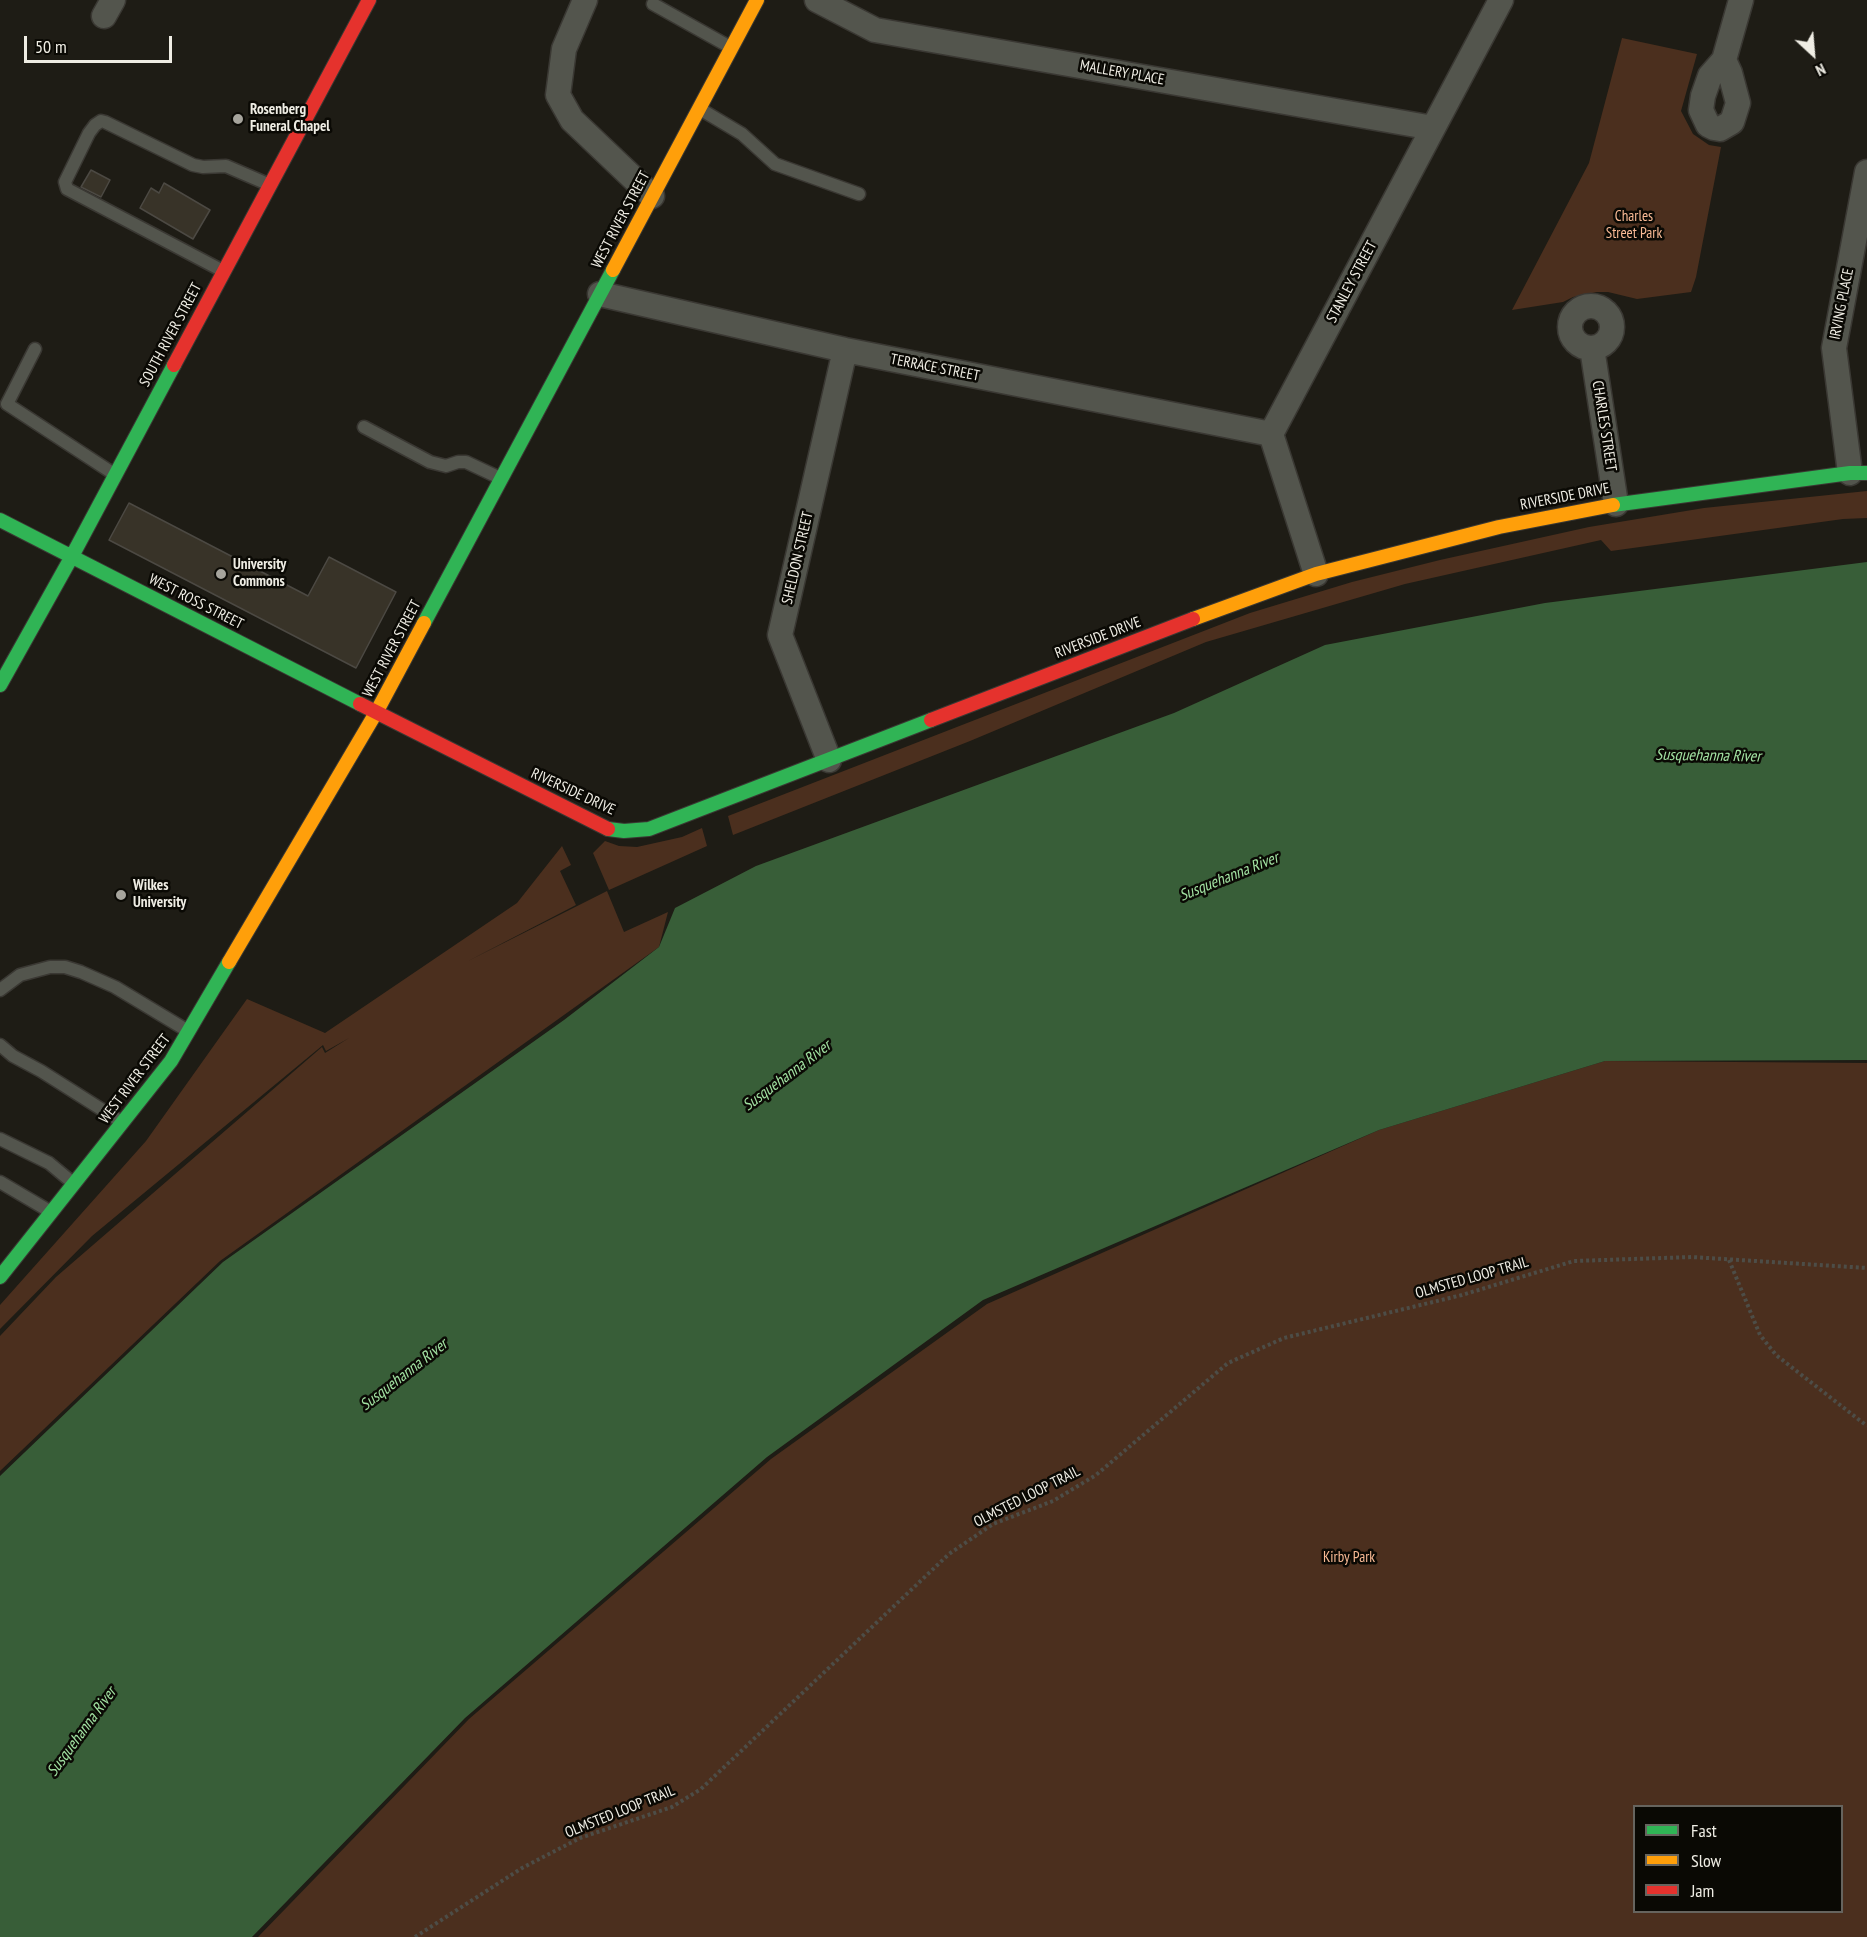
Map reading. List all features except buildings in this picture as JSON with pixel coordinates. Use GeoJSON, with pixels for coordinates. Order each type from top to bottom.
{"type":"FeatureCollection","features":[{"type":"Feature","properties":{"kind":"street","name":"SOUTH RIVER STREET"},"geometry":{"type":"LineString","coordinates":[[0,685],[71,558],[369,0]]}},
{"type":"Feature","properties":{"kind":"street"},"geometry":{"type":"LineString","coordinates":[[585,0],[564,49],[558,95],[572,120],[652,196]]}},
{"type":"Feature","properties":{"kind":"street","name":"WEST RIVER STREET"},"geometry":{"type":"LineString","coordinates":[[0,1277],[171,1061],[189,1031],[377,711],[756,0]]}},
{"type":"Feature","properties":{"kind":"street","name":"MALLERY PLACE"},"geometry":{"type":"LineString","coordinates":[[817,0],[875,30],[1433,128]]}},
{"type":"Feature","properties":{"kind":"street","name":"STANLEY STREET"},"geometry":{"type":"LineString","coordinates":[[1271,434],[1501,0]]}},
{"type":"Feature","properties":{"kind":"street"},"geometry":{"type":"LineString","coordinates":[[1724,60],[1742,0]]}},
{"type":"Feature","properties":{"kind":"street","name":"IRVING PLACE"},"geometry":{"type":"LineString","coordinates":[[1859,473],[1834,348],[1867,176]]}},
{"type":"Feature","properties":{"kind":"street","name":"TERRACE STREET"},"geometry":{"type":"LineString","coordinates":[[600,294],[845,350],[1271,434]]}},
{"type":"Feature","properties":{"kind":"street","name":"CHARLES STREET"},"geometry":{"type":"LineString","coordinates":[[1592,348],[1616,504]]}},
{"type":"Feature","properties":{"kind":"street","name":"SHELDON STREET"},"geometry":{"type":"LineString","coordinates":[[829,760],[780,635],[845,350]]}},
{"type":"Feature","properties":{"kind":"street"},"geometry":{"type":"LineString","coordinates":[[1271,434],[1316,574]]}},
{"type":"Feature","properties":{"kind":"street","name":"RIVERSIDE DRIVE"},"geometry":{"type":"LineString","coordinates":[[377,711],[604,829],[624,831],[649,829],[1184,622],[1316,574],[1499,527],[1616,504],[1859,473]]}},
{"type":"Feature","properties":{"kind":"street","name":"WEST ROSS STREET"},"geometry":{"type":"LineString","coordinates":[[0,520],[71,558],[377,711]]}},
{"type":"Feature","properties":{"kind":"lane"},"geometry":{"type":"LineString","coordinates":[[653,4],[731,47]]}},
{"type":"Feature","properties":{"kind":"lane"},"geometry":{"type":"LineString","coordinates":[[699,109],[742,134],[775,164],[859,194]]}},
{"type":"Feature","properties":{"kind":"lane"},"geometry":{"type":"LineString","coordinates":[[224,271],[67,189],[65,182],[89,133],[95,125],[101,121],[105,122],[198,167],[226,166],[270,185]]}},
{"type":"Feature","properties":{"kind":"lane"},"geometry":{"type":"LineString","coordinates":[[35,349],[7,404],[115,475]]}},
{"type":"Feature","properties":{"kind":"lane"},"geometry":{"type":"LineString","coordinates":[[364,427],[430,462],[446,466],[466,462],[501,479]]}},
{"type":"Feature","properties":{"kind":"lane"},"geometry":{"type":"LineString","coordinates":[[0,990],[20,975],[50,967],[65,967],[115,987],[189,1031]]}},
{"type":"Feature","properties":{"kind":"lane"},"geometry":{"type":"LineString","coordinates":[[0,1045],[13,1056],[123,1123]]}},
{"type":"Feature","properties":{"kind":"lane"},"geometry":{"type":"LineString","coordinates":[[0,1139],[49,1163],[74,1184]]}},
{"type":"Feature","properties":{"kind":"lane"},"geometry":{"type":"LineString","coordinates":[[0,1182],[52,1212]]}},
{"type":"Feature","properties":{"kind":"path","name":"OLMSTED LOOP TRAIL"},"geometry":{"type":"LineString","coordinates":[[415,1937],[522,1868],[570,1843],[672,1807],[701,1789],[949,1554],[993,1524],[1053,1501],[1096,1475],[1228,1363],[1284,1338],[1462,1295],[1574,1261],[1692,1257],[1867,1268]]}},
{"type":"Feature","properties":{"kind":"path"},"geometry":{"type":"LineString","coordinates":[[1729,1260],[1760,1335],[1776,1355],[1867,1426]]}},
{"type":"Feature","properties":{"kind":"green space","name":"Charles Street Park"},"geometry":{"type":"Polygon","coordinates":[[[1622,38],[1697,54],[1681,111],[1693,134],[1709,145],[1721,147],[1696,277],[1691,292],[1637,299],[1608,292],[1597,292],[1573,297],[1563,302],[1512,310],[1589,163],[1622,38]]]}},
{"type":"Feature","properties":{"kind":"green space"},"geometry":{"type":"Polygon","coordinates":[[[1867,491],[1867,518],[1843,519],[1611,551],[1601,540],[1405,584],[1206,642],[970,741],[733,835],[728,816],[1250,613],[1352,582],[1589,527],[1704,508],[1867,491]]]}},
{"type":"Feature","properties":{"kind":"green space"},"geometry":{"type":"Polygon","coordinates":[[[702,828],[707,846],[609,890],[593,853],[605,841],[619,846],[637,847],[682,837],[702,828]]]}},
{"type":"Feature","properties":{"kind":"green space"},"geometry":{"type":"Polygon","coordinates":[[[562,846],[571,865],[560,871],[576,905],[468,961],[607,891],[624,932],[668,912],[659,947],[220,1261],[0,1471],[0,1336],[56,1277],[322,1047],[325,1053],[349,1038],[326,1051],[323,1045],[92,1236],[0,1329],[0,1305],[146,1141],[247,999],[325,1033],[517,903],[562,846]]]}},
{"type":"Feature","properties":{"kind":"green space","name":"Kirby Park"},"geometry":{"type":"Polygon","coordinates":[[[1605,1061],[1867,1063],[1867,1937],[258,1937],[469,1719],[771,1459],[987,1304],[1379,1130],[1605,1061]]]}},
{"type":"Feature","properties":{"kind":"water","name":"Susquehanna River"},"geometry":{"type":"Polygon","coordinates":[[[1867,562],[1867,1060],[1605,1061],[1379,1130],[983,1300],[767,1457],[465,1718],[252,1937],[0,1937],[0,1476],[223,1262],[564,1020],[659,947],[675,908],[756,866],[1174,713],[1325,645],[1545,603],[1867,562]]]}},
{"type":"Feature","properties":{"kind":"traffic: fast"},"geometry":{"type":"LineString","coordinates":[[424,623],[613,270]]}},
{"type":"Feature","properties":{"kind":"traffic: fast"},"geometry":{"type":"LineString","coordinates":[[0,685],[174,365]]}},
{"type":"Feature","properties":{"kind":"traffic: fast"},"geometry":{"type":"LineString","coordinates":[[1613,505],[1850,473],[1867,473]]}},
{"type":"Feature","properties":{"kind":"traffic: fast"},"geometry":{"type":"LineString","coordinates":[[0,520],[360,704]]}},
{"type":"Feature","properties":{"kind":"traffic: fast"},"geometry":{"type":"LineString","coordinates":[[608,829],[624,831],[649,829],[931,720]]}},
{"type":"Feature","properties":{"kind":"traffic: fast"},"geometry":{"type":"LineString","coordinates":[[0,1277],[171,1061],[229,962]]}},
{"type":"Feature","properties":{"kind":"traffic: slow"},"geometry":{"type":"LineString","coordinates":[[613,270],[757,0]]}},
{"type":"Feature","properties":{"kind":"traffic: slow"},"geometry":{"type":"LineString","coordinates":[[1193,619],[1316,574],[1499,527],[1613,505]]}},
{"type":"Feature","properties":{"kind":"traffic: slow"},"geometry":{"type":"LineString","coordinates":[[229,962],[377,711],[424,623]]}},
{"type":"Feature","properties":{"kind":"traffic: jam"},"geometry":{"type":"LineString","coordinates":[[174,365],[369,0]]}},
{"type":"Feature","properties":{"kind":"traffic: jam"},"geometry":{"type":"LineString","coordinates":[[931,720],[1193,619]]}},
{"type":"Feature","properties":{"kind":"traffic: jam"},"geometry":{"type":"LineString","coordinates":[[360,704],[608,829]]}},
{"type":"Feature","properties":{"kind":"place","name":"Rosenberg Funeral Chapel"},"geometry":{"type":"Point","coordinates":[238,119]}},
{"type":"Feature","properties":{"kind":"place","name":"University Commons"},"geometry":{"type":"Point","coordinates":[221,574]}},
{"type":"Feature","properties":{"kind":"place","name":"Wilkes University"},"geometry":{"type":"Point","coordinates":[121,895]}}]}
